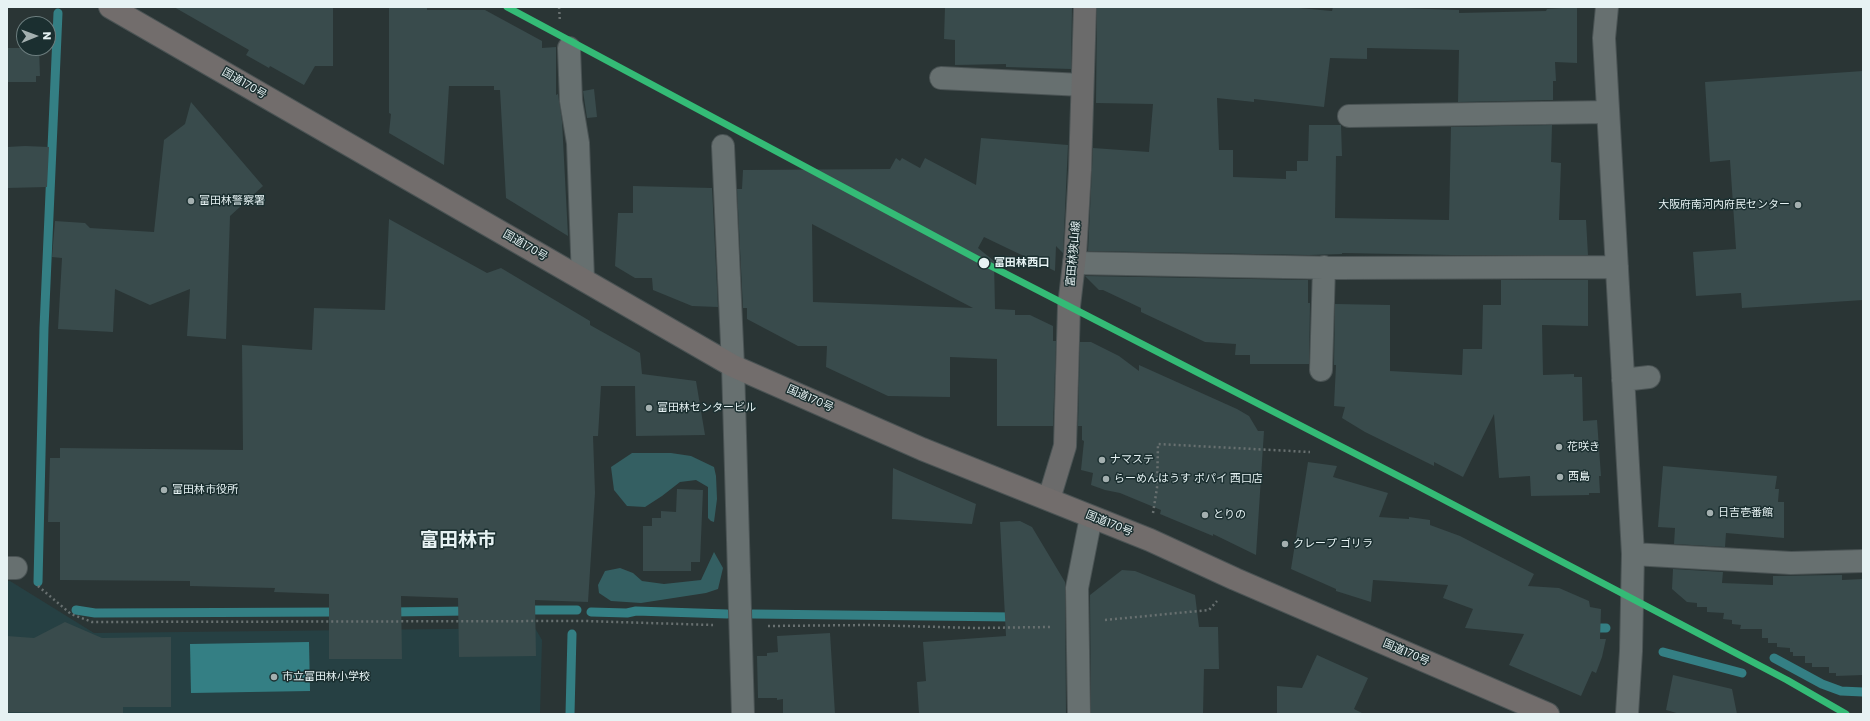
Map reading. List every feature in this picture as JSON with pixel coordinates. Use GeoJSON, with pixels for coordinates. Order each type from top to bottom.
{"type":"FeatureCollection","features":[{"type":"Feature","properties":{"kind":"highway","name":"国道170号"},"geometry":{"type":"LineString","coordinates":[[110,7],[733,366],[922,449],[1150,540],[1235,579],[1548,714]]}},
{"type":"Feature","properties":{"kind":"main road","name":"富田林狭山線"},"geometry":{"type":"LineString","coordinates":[[1049,499],[1065,446],[1068,306],[1074,263],[1080,170],[1085,7]]}},
{"type":"Feature","properties":{"kind":"street"},"geometry":{"type":"LineString","coordinates":[[1607,7],[1604,38],[1633,554],[1632,627],[1627,714]]}},
{"type":"Feature","properties":{"kind":"street"},"geometry":{"type":"LineString","coordinates":[[569,48],[571,101],[578,143],[583,279]]}},
{"type":"Feature","properties":{"kind":"street"},"geometry":{"type":"LineString","coordinates":[[941,78],[1082,85]]}},
{"type":"Feature","properties":{"kind":"street"},"geometry":{"type":"LineString","coordinates":[[1349,116],[1608,112]]}},
{"type":"Feature","properties":{"kind":"street"},"geometry":{"type":"LineString","coordinates":[[723,146],[733,366],[743,714]]}},
{"type":"Feature","properties":{"kind":"street"},"geometry":{"type":"LineString","coordinates":[[1074,263],[1324,267],[1617,266]]}},
{"type":"Feature","properties":{"kind":"street"},"geometry":{"type":"LineString","coordinates":[[1321,370],[1324,267]]}},
{"type":"Feature","properties":{"kind":"street"},"geometry":{"type":"LineString","coordinates":[[1623,380],[1649,377]]}},
{"type":"Feature","properties":{"kind":"street"},"geometry":{"type":"LineString","coordinates":[[1079,714],[1076,588],[1091,517]]}},
{"type":"Feature","properties":{"kind":"street"},"geometry":{"type":"LineString","coordinates":[[1633,554],[1791,563],[1863,562]]}},
{"type":"Feature","properties":{"kind":"path"},"geometry":{"type":"LineString","coordinates":[[1150,540],[1157,488],[1158,444],[1310,452]]}},
{"type":"Feature","properties":{"kind":"path"},"geometry":{"type":"LineString","coordinates":[[12,568],[71,614],[92,622],[586,621],[740,626],[869,625],[975,628],[1077,626],[1089,622],[1209,610],[1235,579]]}},
{"type":"Feature","properties":{"kind":"shaded area"},"geometry":{"type":"Polygon","coordinates":[[[632,453],[671,453],[691,456],[714,467],[717,499],[714,522],[708,518],[708,487],[696,480],[680,482],[645,507],[627,506],[614,490],[611,467],[632,453]]]}},
{"type":"Feature","properties":{"kind":"shaded area"},"geometry":{"type":"Polygon","coordinates":[[[714,552],[723,568],[718,589],[706,593],[641,603],[611,601],[599,593],[598,585],[605,571],[620,568],[633,573],[642,581],[664,584],[701,580],[714,552]]]}},
{"type":"Feature","properties":{"kind":"shaded area","name":"市立富田林小学校"},"geometry":{"type":"Polygon","coordinates":[[[7,581],[10,581],[94,633],[535,628],[542,640],[540,714],[7,714],[7,581]]]}},
{"type":"Feature","properties":{"kind":"shaded area"},"geometry":{"type":"Polygon","coordinates":[[[309,642],[310,691],[191,693],[190,644],[309,642]]]}},
{"type":"Feature","properties":{"kind":"building"},"geometry":{"type":"Polygon","coordinates":[[[174,7],[333,7],[333,66],[315,66],[304,85],[270,66],[269,68],[246,55],[249,50],[174,7]]]}},
{"type":"Feature","properties":{"kind":"building"},"geometry":{"type":"Polygon","coordinates":[[[389,7],[427,7],[427,10],[485,10],[542,41],[542,48],[556,47],[556,95],[558,94],[562,121],[568,236],[506,198],[500,90],[494,90],[494,86],[449,86],[444,165],[389,133],[391,114],[389,113],[389,7]]]}},
{"type":"Feature","properties":{"kind":"building"},"geometry":{"type":"Polygon","coordinates":[[[945,7],[1072,7],[1071,69],[1006,67],[1006,64],[955,65],[955,40],[944,39],[945,7]]]}},
{"type":"Feature","properties":{"kind":"building"},"geometry":{"type":"Polygon","coordinates":[[[1097,7],[1288,7],[1332,11],[1333,7],[1375,7],[1459,10],[1459,13],[1546,11],[1547,9],[1577,7],[1577,63],[1555,62],[1556,81],[1553,81],[1553,100],[1458,102],[1459,50],[1367,48],[1367,59],[1330,58],[1324,107],[1254,99],[1254,102],[1217,98],[1219,150],[1233,150],[1233,177],[1286,179],[1286,171],[1297,171],[1297,161],[1308,161],[1309,125],[1341,125],[1342,156],[1336,156],[1335,218],[1449,220],[1451,127],[1552,125],[1551,162],[1561,163],[1559,220],[1586,220],[1588,255],[1342,253],[1309,255],[1088,251],[1093,148],[1149,152],[1153,104],[1096,103],[1097,7]]]}},
{"type":"Feature","properties":{"kind":"building"},"geometry":{"type":"Polygon","coordinates":[[[7,48],[16,48],[16,56],[39,56],[40,76],[36,76],[36,82],[7,82],[7,48]]]}},
{"type":"Feature","properties":{"kind":"building","name":"大阪府南河内府民センター"},"geometry":{"type":"Polygon","coordinates":[[[1863,71],[1863,300],[1742,308],[1741,293],[1696,296],[1693,252],[1736,249],[1730,160],[1710,162],[1705,82],[1863,71]]]}},
{"type":"Feature","properties":{"kind":"building"},"geometry":{"type":"Polygon","coordinates":[[[594,89],[597,117],[587,118],[583,91],[594,89]]]}},
{"type":"Feature","properties":{"kind":"building"},"geometry":{"type":"Polygon","coordinates":[[[191,102],[263,186],[230,216],[226,339],[187,336],[190,289],[150,305],[115,289],[113,332],[58,329],[62,258],[52,257],[55,221],[85,223],[90,228],[154,232],[164,140],[185,124],[191,102]]]}},
{"type":"Feature","properties":{"kind":"building"},"geometry":{"type":"Polygon","coordinates":[[[981,138],[1068,145],[1063,253],[1056,246],[1055,271],[984,237],[978,248],[994,261],[995,309],[1015,310],[1015,315],[1030,315],[1053,326],[1053,341],[1056,341],[1053,426],[997,426],[997,359],[950,357],[950,397],[888,396],[826,367],[827,346],[798,346],[747,319],[747,308],[743,308],[737,189],[742,189],[743,170],[890,169],[896,158],[900,161],[902,158],[920,168],[925,158],[976,185],[981,138]],[[812,224],[813,302],[973,308],[812,224]]]}},
{"type":"Feature","properties":{"kind":"building"},"geometry":{"type":"Polygon","coordinates":[[[7,147],[49,147],[47,187],[7,188],[7,147]]]}},
{"type":"Feature","properties":{"kind":"building"},"geometry":{"type":"Polygon","coordinates":[[[633,186],[712,188],[718,307],[692,306],[653,290],[652,278],[635,278],[615,266],[618,213],[633,213],[633,186]]]}},
{"type":"Feature","properties":{"kind":"building"},"geometry":{"type":"Polygon","coordinates":[[[389,219],[487,273],[501,268],[590,321],[590,325],[640,353],[642,374],[696,381],[705,435],[636,436],[635,386],[601,386],[598,436],[593,436],[595,493],[588,602],[535,600],[536,656],[459,657],[458,598],[401,596],[402,659],[329,659],[329,594],[274,592],[275,588],[190,586],[190,581],[60,580],[60,522],[48,522],[50,458],[60,458],[60,448],[243,450],[242,345],[312,350],[314,308],[385,310],[389,219]]]}},
{"type":"Feature","properties":{"kind":"building"},"geometry":{"type":"Polygon","coordinates":[[[1085,276],[1308,280],[1308,303],[1310,303],[1309,364],[1250,364],[1250,355],[1235,355],[1236,344],[1205,342],[1141,312],[1141,308],[1103,290],[1099,290],[1085,276]]]}},
{"type":"Feature","properties":{"kind":"building"},"geometry":{"type":"Polygon","coordinates":[[[1501,280],[1588,280],[1588,326],[1542,325],[1543,375],[1574,374],[1574,377],[1582,377],[1583,421],[1597,420],[1601,476],[1599,476],[1600,493],[1589,493],[1589,495],[1531,496],[1530,476],[1499,478],[1494,414],[1463,477],[1434,462],[1434,466],[1365,432],[1342,418],[1345,407],[1334,406],[1336,365],[1334,365],[1335,304],[1390,305],[1390,371],[1462,375],[1463,349],[1482,349],[1483,305],[1501,305],[1501,280]]]}},
{"type":"Feature","properties":{"kind":"building"},"geometry":{"type":"Polygon","coordinates":[[[1080,342],[1091,342],[1119,356],[1139,371],[1139,365],[1237,409],[1249,416],[1258,431],[1264,431],[1256,555],[1213,534],[1213,536],[1160,514],[1161,510],[1120,493],[1091,485],[1093,473],[1081,470],[1084,441],[1082,440],[1082,426],[1078,426],[1080,342]]]}},
{"type":"Feature","properties":{"kind":"building"},"geometry":{"type":"Polygon","coordinates":[[[1308,462],[1337,466],[1333,477],[1388,493],[1379,517],[1409,519],[1409,517],[1430,520],[1430,525],[1460,536],[1534,574],[1528,586],[1559,588],[1589,601],[1590,607],[1601,609],[1600,639],[1606,639],[1602,657],[1596,673],[1592,671],[1581,696],[1509,665],[1524,634],[1465,628],[1473,609],[1443,598],[1448,585],[1373,580],[1371,602],[1336,591],[1336,589],[1291,569],[1308,462]]]}},
{"type":"Feature","properties":{"kind":"building","name":"日吉壱番館"},"geometry":{"type":"Polygon","coordinates":[[[1663,466],[1777,476],[1775,489],[1779,489],[1778,502],[1784,502],[1784,538],[1726,533],[1725,547],[1674,544],[1675,528],[1658,527],[1663,466]]]}},
{"type":"Feature","properties":{"kind":"building"},"geometry":{"type":"Polygon","coordinates":[[[893,468],[976,504],[972,524],[892,519],[893,468]]]}},
{"type":"Feature","properties":{"kind":"building"},"geometry":{"type":"Polygon","coordinates":[[[677,489],[703,490],[700,562],[691,562],[691,571],[643,571],[643,526],[652,526],[652,518],[661,518],[661,511],[676,512],[677,489]]]}},
{"type":"Feature","properties":{"kind":"building"},"geometry":{"type":"Polygon","coordinates":[[[1020,521],[1032,527],[1065,582],[1066,714],[919,714],[917,682],[926,681],[923,642],[1006,636],[1000,522],[1020,521]]]}},
{"type":"Feature","properties":{"kind":"building"},"geometry":{"type":"Polygon","coordinates":[[[1673,569],[1723,572],[1722,583],[1773,585],[1773,576],[1842,575],[1842,580],[1863,579],[1863,675],[1836,676],[1836,673],[1829,673],[1829,667],[1812,667],[1812,663],[1805,663],[1805,656],[1793,656],[1793,652],[1790,652],[1790,648],[1777,647],[1777,643],[1768,643],[1768,638],[1762,638],[1762,629],[1740,629],[1741,625],[1732,624],[1732,620],[1723,619],[1724,613],[1707,612],[1707,607],[1697,607],[1697,603],[1687,602],[1672,589],[1673,569]]]}},
{"type":"Feature","properties":{"kind":"building"},"geometry":{"type":"Polygon","coordinates":[[[1122,570],[1135,571],[1195,595],[1199,627],[1218,627],[1219,669],[1204,669],[1203,714],[1091,714],[1090,595],[1122,570]]]}},
{"type":"Feature","properties":{"kind":"building"},"geometry":{"type":"Polygon","coordinates":[[[65,622],[102,638],[171,637],[171,707],[123,707],[123,714],[7,712],[7,636],[34,638],[65,622]]]}},
{"type":"Feature","properties":{"kind":"building"},"geometry":{"type":"Polygon","coordinates":[[[830,633],[835,714],[783,714],[783,699],[777,700],[777,698],[758,698],[757,656],[767,656],[767,653],[778,652],[777,636],[830,633]]]}},
{"type":"Feature","properties":{"kind":"building"},"geometry":{"type":"Polygon","coordinates":[[[1317,655],[1368,678],[1354,709],[1364,714],[1277,714],[1277,686],[1302,688],[1317,655]]]}},
{"type":"Feature","properties":{"kind":"building"},"geometry":{"type":"Polygon","coordinates":[[[1673,675],[1732,689],[1737,714],[1680,714],[1666,710],[1673,675]]]}},
{"type":"Feature","properties":{"kind":"waterway"},"geometry":{"type":"LineString","coordinates":[[38,582],[44,328],[58,13]]}},
{"type":"Feature","properties":{"kind":"waterway"},"geometry":{"type":"LineString","coordinates":[[76,610],[95,613],[340,612]]}},
{"type":"Feature","properties":{"kind":"waterway"},"geometry":{"type":"LineString","coordinates":[[523,610],[577,610]]}},
{"type":"Feature","properties":{"kind":"waterway"},"geometry":{"type":"LineString","coordinates":[[389,612],[470,611]]}},
{"type":"Feature","properties":{"kind":"waterway"},"geometry":{"type":"LineString","coordinates":[[591,612],[627,613],[636,611],[727,614]]}},
{"type":"Feature","properties":{"kind":"waterway"},"geometry":{"type":"LineString","coordinates":[[753,614],[1014,617]]}},
{"type":"Feature","properties":{"kind":"waterway"},"geometry":{"type":"LineString","coordinates":[[1590,628],[1606,628]]}},
{"type":"Feature","properties":{"kind":"waterway"},"geometry":{"type":"LineString","coordinates":[[570,714],[572,634]]}},
{"type":"Feature","properties":{"kind":"waterway"},"geometry":{"type":"LineString","coordinates":[[1663,652],[1742,673]]}},
{"type":"Feature","properties":{"kind":"waterway"},"geometry":{"type":"LineString","coordinates":[[1774,658],[1822,684],[1841,691],[1863,692]]}},
{"type":"Feature","properties":{"kind":"transit line"},"geometry":{"type":"LineString","coordinates":[[507,7],[983,262],[1414,484],[1787,680],[1846,714]]}},
{"type":"Feature","properties":{"kind":"place","name":"富田林警察署"},"geometry":{"type":"Point","coordinates":[191,201]}},
{"type":"Feature","properties":{"kind":"place","name":"大阪府南河内府民センター"},"geometry":{"type":"Point","coordinates":[1798,205]}},
{"type":"Feature","properties":{"kind":"place","name":"富田林西口"},"geometry":{"type":"Point","coordinates":[984,263]}},
{"type":"Feature","properties":{"kind":"place","name":"富田林センタービル"},"geometry":{"type":"Point","coordinates":[649,408]}},
{"type":"Feature","properties":{"kind":"place","name":"花咲き"},"geometry":{"type":"Point","coordinates":[1559,447]}},
{"type":"Feature","properties":{"kind":"place","name":"ナマステ"},"geometry":{"type":"Point","coordinates":[1102,460]}},
{"type":"Feature","properties":{"kind":"place","name":"西島"},"geometry":{"type":"Point","coordinates":[1560,477]}},
{"type":"Feature","properties":{"kind":"place","name":"らーめんはうす ポパイ 西口店"},"geometry":{"type":"Point","coordinates":[1106,479]}},
{"type":"Feature","properties":{"kind":"place","name":"富田林市役所"},"geometry":{"type":"Point","coordinates":[164,490]}},
{"type":"Feature","properties":{"kind":"place","name":"日吉壱番館"},"geometry":{"type":"Point","coordinates":[1710,513]}},
{"type":"Feature","properties":{"kind":"place","name":"とりの"},"geometry":{"type":"Point","coordinates":[1205,515]}},
{"type":"Feature","properties":{"kind":"place","name":"クレープ ゴリラ"},"geometry":{"type":"Point","coordinates":[1285,544]}},
{"type":"Feature","properties":{"kind":"place","name":"市立富田林小学校"},"geometry":{"type":"Point","coordinates":[274,677]}},
{"type":"Feature","properties":{"kind":"district","name":"富田林市"},"geometry":{"type":"Point","coordinates":[458,541]}}]}
